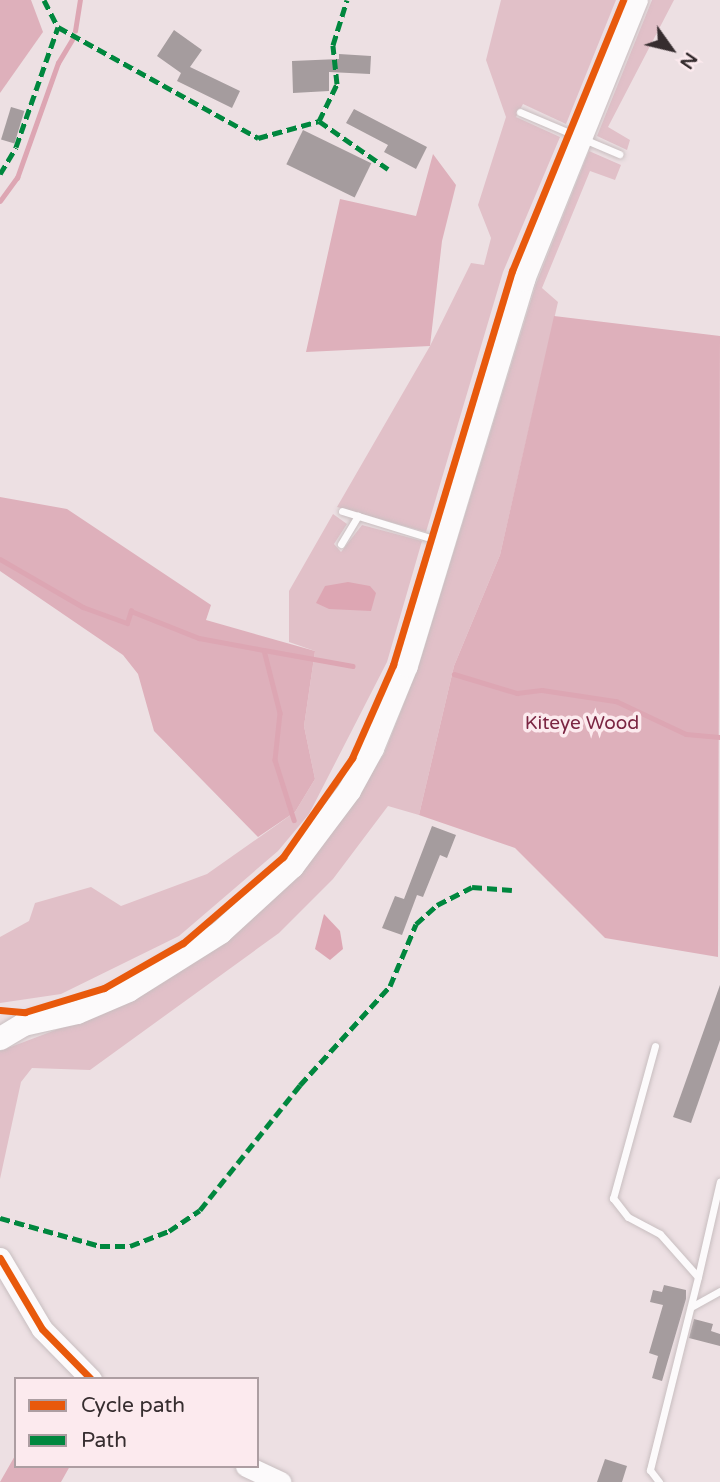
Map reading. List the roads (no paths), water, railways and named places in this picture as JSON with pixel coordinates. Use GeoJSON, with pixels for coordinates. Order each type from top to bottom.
{"type":"FeatureCollection","features":[{"type":"Feature","properties":{"kind":"main road"},"geometry":{"type":"LineString","coordinates":[[0,1038],[23,1024],[77,1012],[178,961],[249,908],[292,866],[373,748],[406,665],[523,279],[636,0]]}},
{"type":"Feature","properties":{"kind":"main road"},"geometry":{"type":"LineString","coordinates":[[0,1021],[23,1024]]}},
{"type":"Feature","properties":{"kind":"street"},"geometry":{"type":"LineString","coordinates":[[0,1258],[42,1329],[89,1377]]}},
{"type":"Feature","properties":{"kind":"street"},"geometry":{"type":"LineString","coordinates":[[250,1468],[281,1482]]}},
{"type":"Feature","properties":{"kind":"lane"},"geometry":{"type":"LineString","coordinates":[[520,112],[619,154]]}},
{"type":"Feature","properties":{"kind":"lane"},"geometry":{"type":"LineString","coordinates":[[342,511],[444,542]]}},
{"type":"Feature","properties":{"kind":"lane"},"geometry":{"type":"LineString","coordinates":[[341,544],[358,516]]}},
{"type":"Feature","properties":{"kind":"lane"},"geometry":{"type":"LineString","coordinates":[[655,1046],[613,1198],[628,1217],[660,1234],[698,1277]]}},
{"type":"Feature","properties":{"kind":"lane"},"geometry":{"type":"LineString","coordinates":[[659,1482],[650,1470],[720,1181]]}},
{"type":"Feature","properties":{"kind":"lane"},"geometry":{"type":"LineString","coordinates":[[691,1307],[720,1291]]}},
{"type":"Feature","properties":{"kind":"waterway"},"geometry":{"type":"LineString","coordinates":[[75,31],[80,0]]}},
{"type":"Feature","properties":{"kind":"waterway"},"geometry":{"type":"LineString","coordinates":[[0,201],[17,178],[58,63],[72,40]]}},
{"type":"Feature","properties":{"kind":"waterway"},"geometry":{"type":"LineString","coordinates":[[0,559],[83,607],[127,623],[131,611],[199,638],[264,650],[280,713],[275,760],[294,820]]}},
{"type":"Feature","properties":{"kind":"waterway"},"geometry":{"type":"LineString","coordinates":[[264,650],[353,666]]}},
{"type":"Feature","properties":{"kind":"waterway"},"geometry":{"type":"LineString","coordinates":[[454,674],[517,693],[542,690],[616,701],[686,734],[720,737]]}},
{"type":"Feature","properties":{"kind":"park label","name":"Kiteye Wood"},"geometry":{"type":"Point","coordinates":[582,724]}}]}
